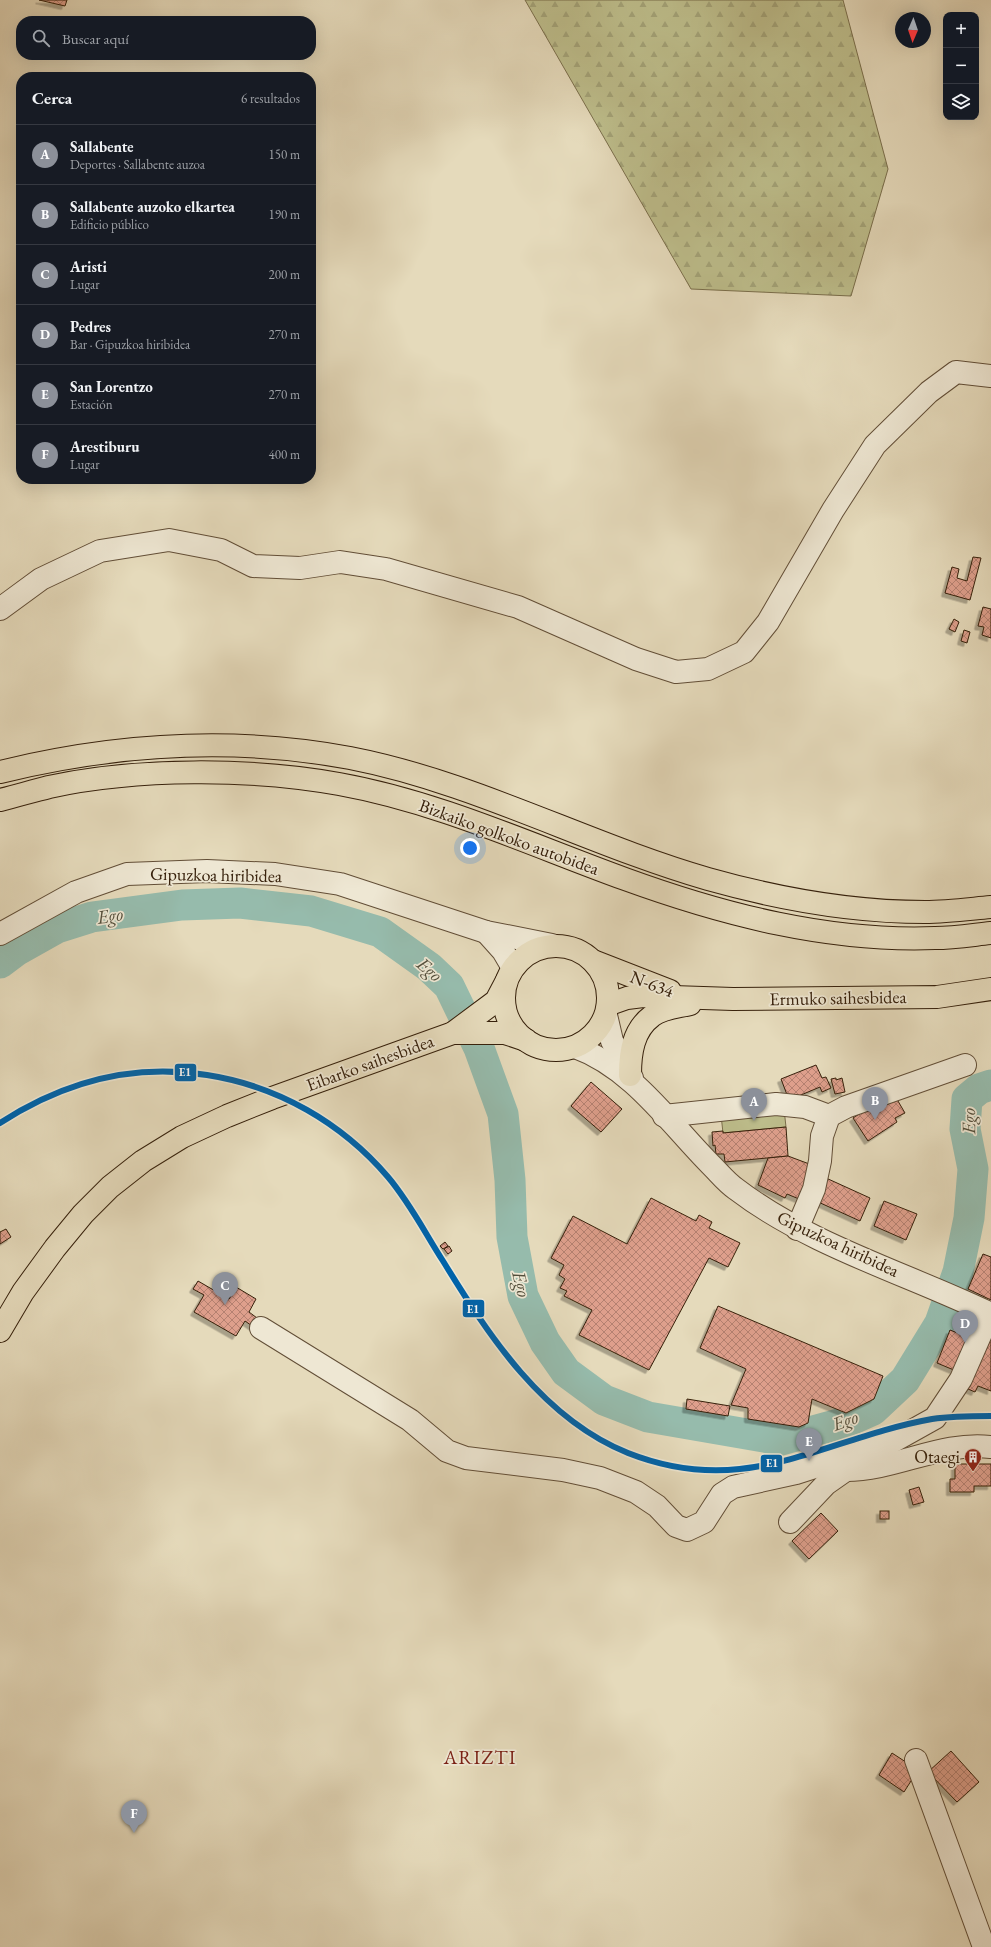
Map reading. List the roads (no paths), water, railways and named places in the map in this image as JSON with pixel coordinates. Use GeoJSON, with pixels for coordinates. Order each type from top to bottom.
{"type":"FeatureCollection","features":[{"type":"Feature","properties":{"kind":"highway","name":"Bizkaiko golkoko autobidea"},"geometry":{"type":"LineString","coordinates":[[0,772],[48,760],[133,748],[206,745],[321,754],[350,758],[411,773],[490,799],[707,879],[777,896],[835,907],[885,910],[926,912],[991,907]]}},
{"type":"Feature","properties":{"kind":"highway","name":"Bizkaiko golkoko autobidea"},"geometry":{"type":"LineString","coordinates":[[0,800],[50,787],[140,774],[207,773],[279,777],[340,784],[406,800],[479,823],[627,880],[700,904],[773,923],[833,934],[892,938],[936,938],[991,933]]}},
{"type":"Feature","properties":{"kind":"highway","name":"N-634"},"geometry":{"type":"LineString","coordinates":[[510,975],[523,957],[537,949],[552,945],[567,946],[581,952],[593,961],[684,996]]}},
{"type":"Feature","properties":{"kind":"highway","name":"N-634"},"geometry":{"type":"LineString","coordinates":[[593,961],[602,973],[607,987],[608,1009],[627,998],[643,996],[684,996]]}},
{"type":"Feature","properties":{"kind":"highway","name":"Eibarko saihesbidea"},"geometry":{"type":"LineString","coordinates":[[0,1331],[24,1292],[55,1248],[83,1214],[110,1187],[143,1161],[182,1137],[272,1098],[481,1024],[510,975]]}},
{"type":"Feature","properties":{"kind":"highway"},"geometry":{"type":"LineString","coordinates":[[510,975],[504,998],[507,1014],[514,1029],[526,1040]]}},
{"type":"Feature","properties":{"kind":"highway","name":"Ermuko saihesbidea"},"geometry":{"type":"LineString","coordinates":[[684,996],[733,999],[937,997],[991,989]]}},
{"type":"Feature","properties":{"kind":"highway"},"geometry":{"type":"LineString","coordinates":[[632,1078],[630,1057],[634,1042],[641,1028],[652,1016],[666,1009],[691,1004],[733,999]]}},
{"type":"Feature","properties":{"kind":"highway"},"geometry":{"type":"LineString","coordinates":[[481,1024],[547,1048],[558,1050],[574,1047],[588,1039],[598,1028],[608,1009]]}},
{"type":"Feature","properties":{"kind":"street"},"geometry":{"type":"LineString","coordinates":[[0,609],[42,579],[100,551],[169,540],[221,550],[253,566],[300,568],[340,562],[386,569],[518,607],[636,659],[676,672],[708,669],[744,652],[768,622],[833,510],[875,446],[929,392],[956,372],[991,376]]}},
{"type":"Feature","properties":{"kind":"street","name":"Gipuzkoa hiribidea"},"geometry":{"type":"LineString","coordinates":[[0,934],[76,892],[127,874],[207,871],[275,874],[340,884],[486,932],[552,945]]}},
{"type":"Feature","properties":{"kind":"street"},"geometry":{"type":"LineString","coordinates":[[486,932],[503,951],[510,975]]}},
{"type":"Feature","properties":{"kind":"street"},"geometry":{"type":"LineString","coordinates":[[608,1009],[612,1041],[632,1078]]}},
{"type":"Feature","properties":{"kind":"street"},"geometry":{"type":"LineString","coordinates":[[574,1047],[594,1054],[632,1078]]}},
{"type":"Feature","properties":{"kind":"street"},"geometry":{"type":"LineString","coordinates":[[797,1229],[814,1189],[820,1161],[822,1136],[829,1116],[846,1107],[965,1065]]}},
{"type":"Feature","properties":{"kind":"street","name":"Gipuzkoa hiribidea"},"geometry":{"type":"LineString","coordinates":[[632,1078],[664,1116],[735,1189],[797,1229],[991,1314]]}},
{"type":"Feature","properties":{"kind":"street"},"geometry":{"type":"LineString","coordinates":[[664,1116],[776,1104],[805,1107],[829,1116]]}},
{"type":"Feature","properties":{"kind":"street"},"geometry":{"type":"LineString","coordinates":[[790,1522],[826,1484],[859,1460],[935,1418],[961,1379],[991,1314]]}},
{"type":"Feature","properties":{"kind":"street"},"geometry":{"type":"LineString","coordinates":[[261,1328],[397,1412],[447,1451],[466,1458],[563,1470],[600,1478],[636,1492],[657,1506],[676,1526],[687,1530],[704,1522],[722,1494],[733,1488],[796,1473],[892,1442]]}},
{"type":"Feature","properties":{"kind":"street"},"geometry":{"type":"LineString","coordinates":[[846,1470],[866,1470],[942,1450],[976,1445],[991,1447]]}},
{"type":"Feature","properties":{"kind":"street"},"geometry":{"type":"LineString","coordinates":[[916,1760],[984,1947]]}},
{"type":"Feature","properties":{"kind":"waterway","name":"Ego"},"geometry":{"type":"LineString","coordinates":[[0,963],[16,951],[57,928],[92,917],[182,905],[240,903],[311,911],[380,932],[429,967],[449,986],[479,1048],[503,1114],[510,1180],[512,1237],[523,1296],[545,1342],[566,1372],[604,1400],[648,1417],[781,1440],[846,1422],[873,1410],[905,1380],[940,1323],[958,1272],[969,1218],[973,1169],[965,1129],[967,1099],[979,1089],[991,1085]]}},
{"type":"Feature","properties":{"kind":"place","name":"Sallabente auzoko elkartea"},"geometry":{"type":"Point","coordinates":[875,1120]}},
{"type":"Feature","properties":{"kind":"place","name":"Sallabente"},"geometry":{"type":"Point","coordinates":[754,1121]}},
{"type":"Feature","properties":{"kind":"place","name":"Aristi"},"geometry":{"type":"Point","coordinates":[225,1305]}},
{"type":"Feature","properties":{"kind":"place","name":"Pedres"},"geometry":{"type":"Point","coordinates":[965,1343]}},
{"type":"Feature","properties":{"kind":"place","name":"San Lorentzo"},"geometry":{"type":"Point","coordinates":[809,1461]}},
{"type":"Feature","properties":{"kind":"place","name":"Otaegi"},"geometry":{"type":"Point","coordinates":[973,1472]}},
{"type":"Feature","properties":{"kind":"place","name":"Arestiburu"},"geometry":{"type":"Point","coordinates":[134,1833]}},
{"type":"Feature","properties":{"kind":"district","name":"ARIZTI"},"geometry":{"type":"Point","coordinates":[480,1757]}}]}
